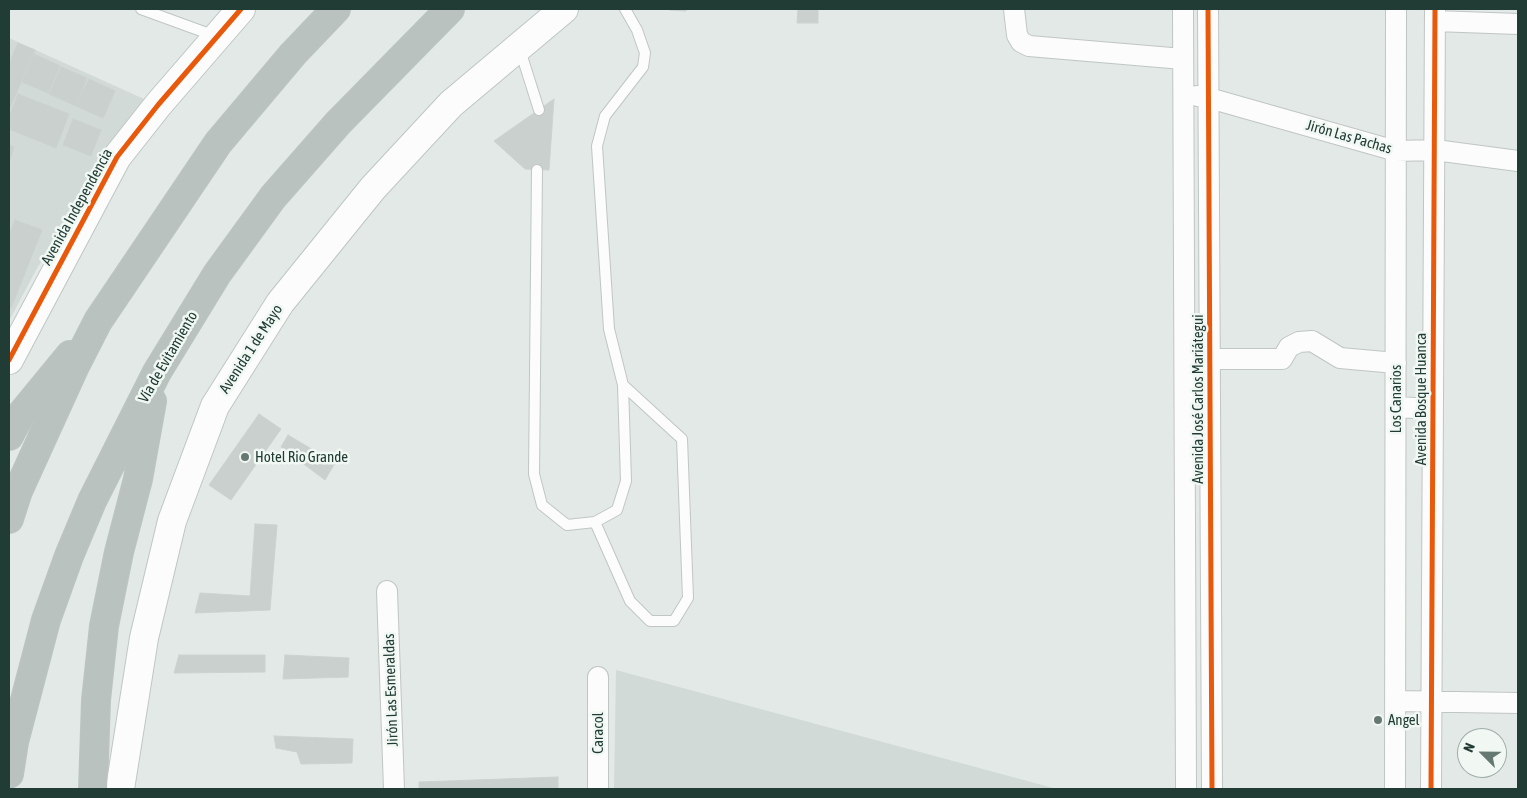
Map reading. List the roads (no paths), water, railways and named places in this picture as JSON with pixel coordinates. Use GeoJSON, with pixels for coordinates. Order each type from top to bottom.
{"type":"FeatureCollection","features":[{"type":"Feature","properties":{"kind":"highway"},"geometry":{"type":"LineString","coordinates":[[9,436],[19,417],[98,321],[218,143],[293,54],[336,9]]}},
{"type":"Feature","properties":{"kind":"highway","name":"Vía de Evitamiento"},"geometry":{"type":"LineString","coordinates":[[9,774],[14,742],[46,620],[69,556],[92,501],[157,372],[218,274],[273,197],[338,123],[450,9]]}},
{"type":"Feature","properties":{"kind":"highway"},"geometry":{"type":"LineString","coordinates":[[9,519],[18,491],[98,321]]}},
{"type":"Feature","properties":{"kind":"highway"},"geometry":{"type":"LineString","coordinates":[[93,789],[96,700],[104,626],[119,552],[138,479],[157,372]]}},
{"type":"Feature","properties":{"kind":"main road","name":"Avenida Independencia"},"geometry":{"type":"LineString","coordinates":[[9,360],[117,157],[241,9]]}},
{"type":"Feature","properties":{"kind":"main road","name":"Avenida 1 de Mayo"},"geometry":{"type":"LineString","coordinates":[[120,789],[144,638],[172,521],[215,406],[280,303],[373,188],[451,104],[564,9]]}},
{"type":"Feature","properties":{"kind":"street"},"geometry":{"type":"LineString","coordinates":[[1014,9],[1017,35],[1021,42],[1029,46],[1183,59]]}},
{"type":"Feature","properties":{"kind":"street","name":"Avenida José Carlos Mariátegui"},"geometry":{"type":"LineString","coordinates":[[1183,9],[1186,789]]}},
{"type":"Feature","properties":{"kind":"street","name":"Avenida José Carlos Mariátegui"},"geometry":{"type":"LineString","coordinates":[[1208,9],[1212,789]]}},
{"type":"Feature","properties":{"kind":"street","name":"Los Canarios"},"geometry":{"type":"LineString","coordinates":[[1395,789],[1396,9]]}},
{"type":"Feature","properties":{"kind":"street"},"geometry":{"type":"LineString","coordinates":[[1435,15],[1518,24]]}},
{"type":"Feature","properties":{"kind":"street","name":"Avenida Bosque Huanca"},"geometry":{"type":"LineString","coordinates":[[1431,789],[1435,15]]}},
{"type":"Feature","properties":{"kind":"street","name":"Jirón Las Pachas"},"geometry":{"type":"LineString","coordinates":[[1183,95],[1209,98],[1396,151],[1435,150],[1518,161]]}},
{"type":"Feature","properties":{"kind":"street"},"geometry":{"type":"LineString","coordinates":[[1210,360],[1282,359],[1289,347],[1299,342],[1312,341],[1340,358],[1396,363]]}},
{"type":"Feature","properties":{"kind":"street"},"geometry":{"type":"LineString","coordinates":[[1396,407],[1433,409]]}},
{"type":"Feature","properties":{"kind":"street","name":"Jirón Las Esmeraldas"},"geometry":{"type":"LineString","coordinates":[[388,591],[394,789]]}},
{"type":"Feature","properties":{"kind":"street","name":"Caracol"},"geometry":{"type":"LineString","coordinates":[[598,677],[598,789]]}},
{"type":"Feature","properties":{"kind":"street"},"geometry":{"type":"LineString","coordinates":[[1395,701],[1518,703]]}},
{"type":"Feature","properties":{"kind":"lane"},"geometry":{"type":"LineString","coordinates":[[141,9],[217,37]]}},
{"type":"Feature","properties":{"kind":"lane"},"geometry":{"type":"LineString","coordinates":[[537,170],[534,474],[542,505],[567,525],[595,522],[616,510],[626,481],[623,385],[609,329],[597,146],[606,116],[643,67],[645,53],[637,30],[625,9]]}},
{"type":"Feature","properties":{"kind":"lane"},"geometry":{"type":"LineString","coordinates":[[519,46],[538,110]]}},
{"type":"Feature","properties":{"kind":"lane"},"geometry":{"type":"LineString","coordinates":[[595,522],[630,601],[650,621],[674,621],[688,598],[682,439],[623,385]]}},
{"type":"Feature","properties":{"kind":"place","name":"Hotel Rio Grande"},"geometry":{"type":"Point","coordinates":[245,457]}},
{"type":"Feature","properties":{"kind":"place","name":"Angel"},"geometry":{"type":"Point","coordinates":[1378,720]}}]}
